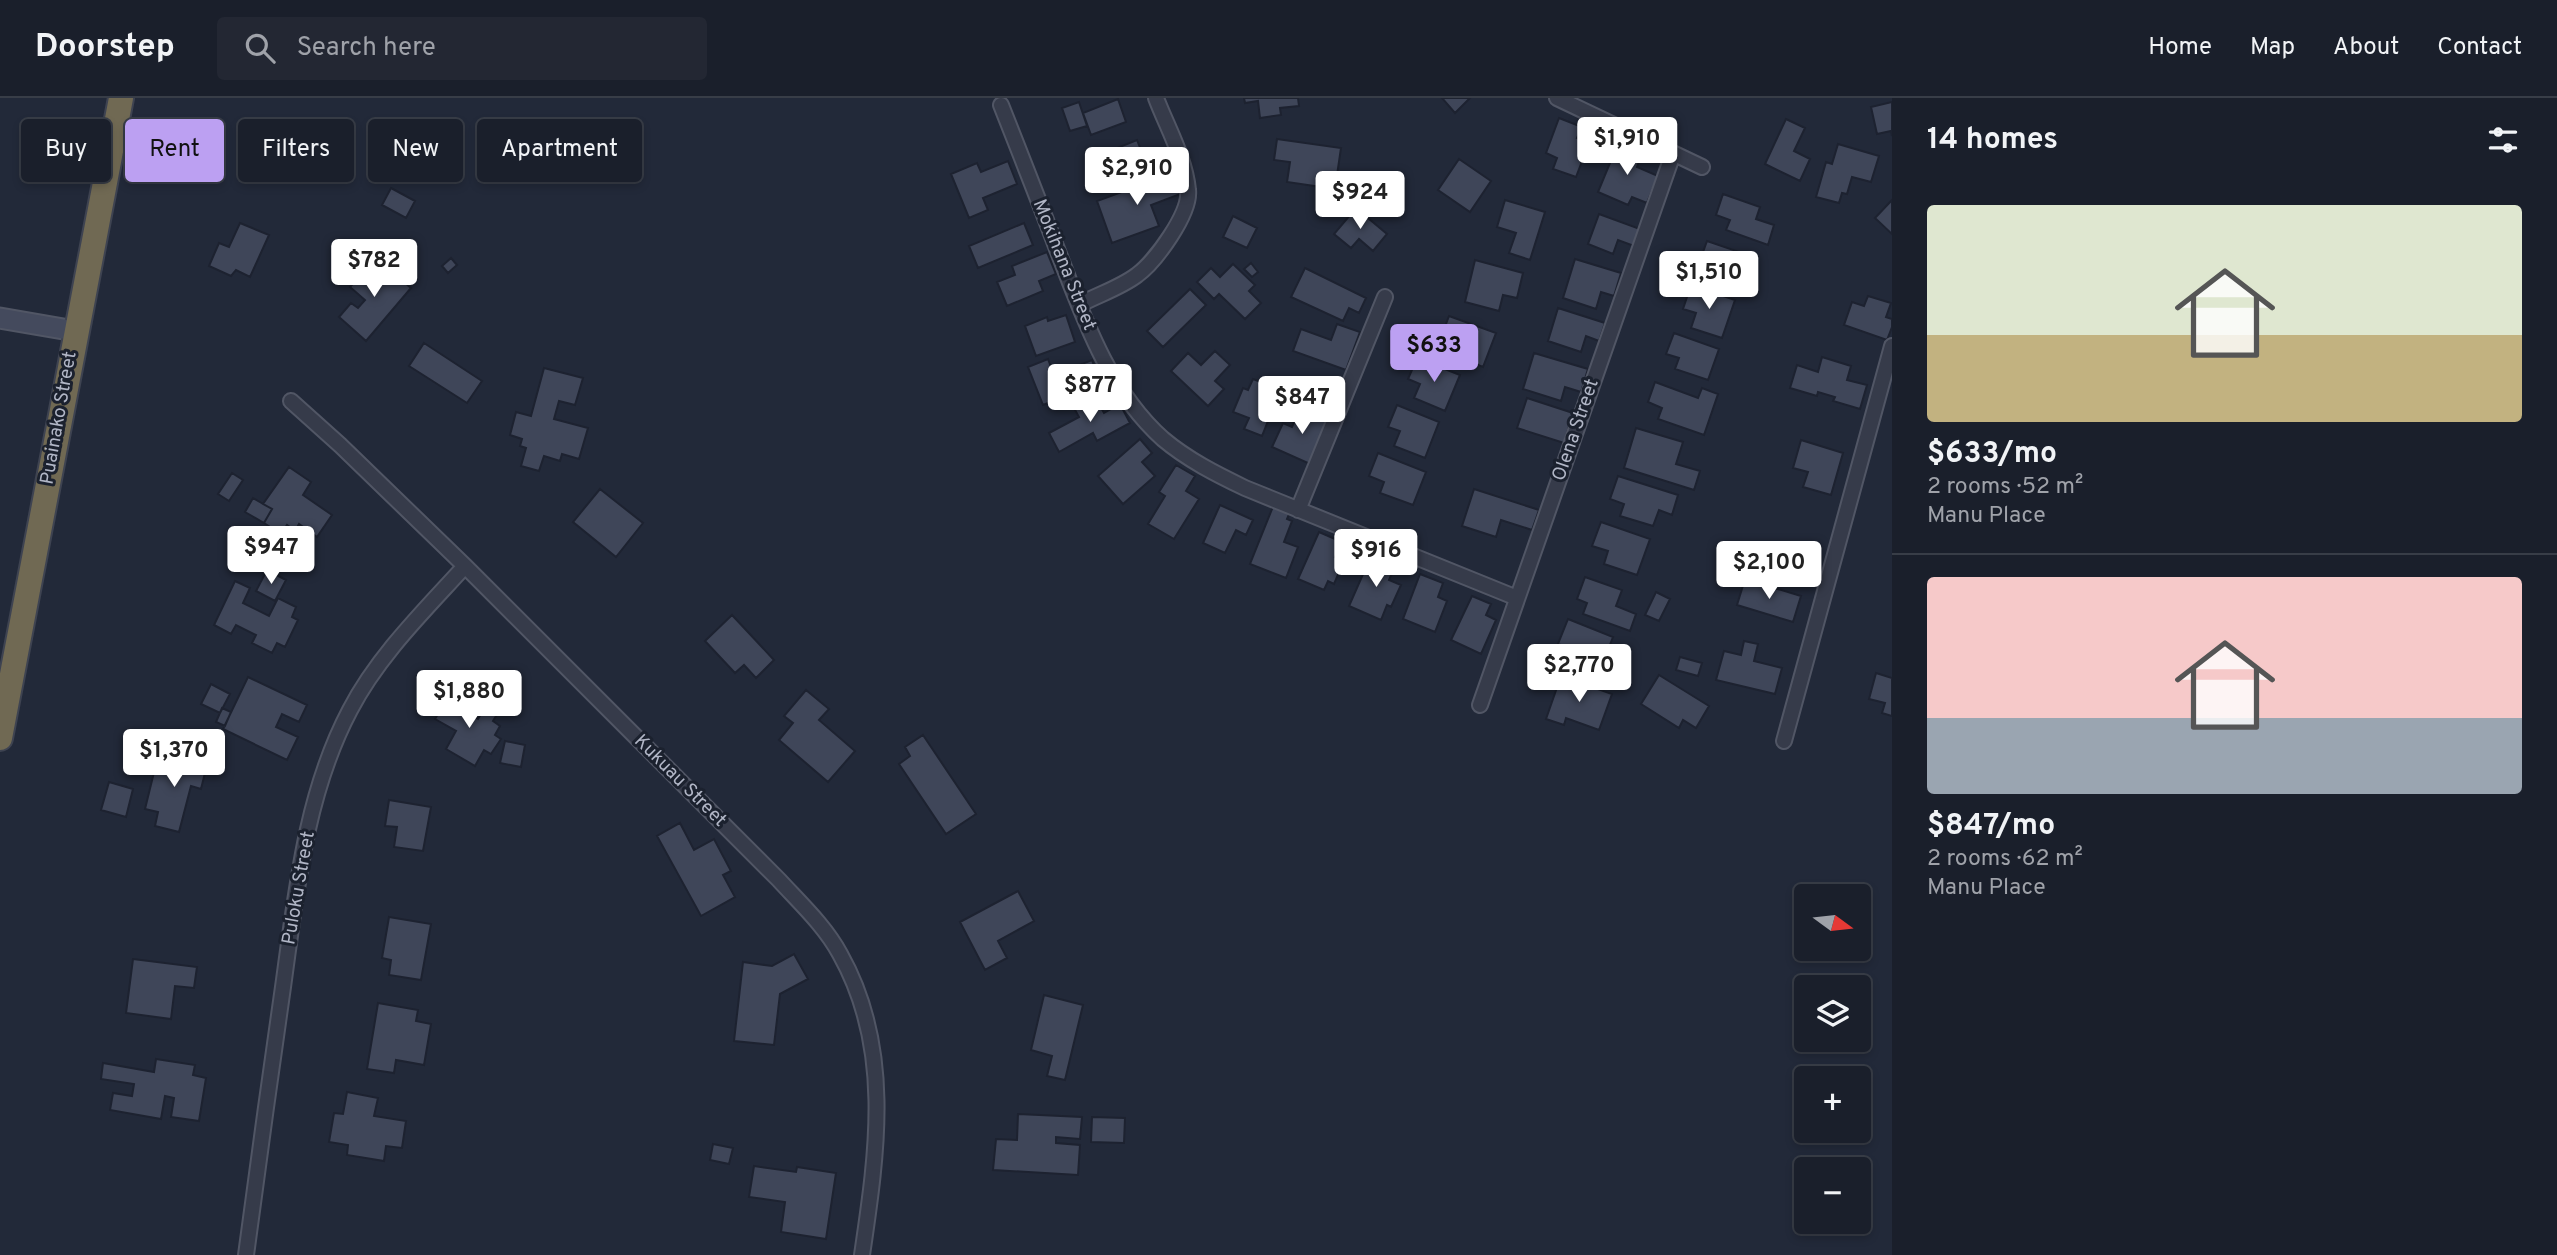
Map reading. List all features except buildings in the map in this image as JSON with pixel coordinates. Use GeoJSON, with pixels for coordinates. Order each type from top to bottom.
{"type":"FeatureCollection","features":[{"type":"Feature","properties":{"kind":"highway","name":"Puainako Street"},"geometry":{"type":"LineString","coordinates":[[0,738],[121,98]]}},
{"type":"Feature","properties":{"kind":"street"},"geometry":{"type":"LineString","coordinates":[[1079,305],[1136,276],[1153,260],[1181,218],[1189,193],[1184,168],[1156,98]]}},
{"type":"Feature","properties":{"kind":"street"},"geometry":{"type":"LineString","coordinates":[[1557,98],[1702,167]]}},
{"type":"Feature","properties":{"kind":"street","name":"Mokihana Street"},"geometry":{"type":"LineString","coordinates":[[1001,105],[1079,305],[1105,361],[1130,402],[1162,438],[1201,467],[1298,510],[1517,598]]}},
{"type":"Feature","properties":{"kind":"street","name":"Olena Street"},"geometry":{"type":"LineString","coordinates":[[1480,705],[1673,154]]}},
{"type":"Feature","properties":{"kind":"street"},"geometry":{"type":"LineString","coordinates":[[1298,510],[1385,297]]}},
{"type":"Feature","properties":{"kind":"street"},"geometry":{"type":"LineString","coordinates":[[0,318],[75,331]]}},
{"type":"Feature","properties":{"kind":"street"},"geometry":{"type":"LineString","coordinates":[[1784,741],[1892,346]]}},
{"type":"Feature","properties":{"kind":"street","name":"Kukuau Street"},"geometry":{"type":"LineString","coordinates":[[290,401],[340,445],[465,566],[779,880],[811,914],[839,951],[858,990],[871,1035],[878,1082],[875,1169],[862,1255]]}},
{"type":"Feature","properties":{"kind":"street","name":"Puloku Street"},"geometry":{"type":"LineString","coordinates":[[246,1255],[294,905],[323,771],[350,710],[387,653],[465,566]]}}]}
